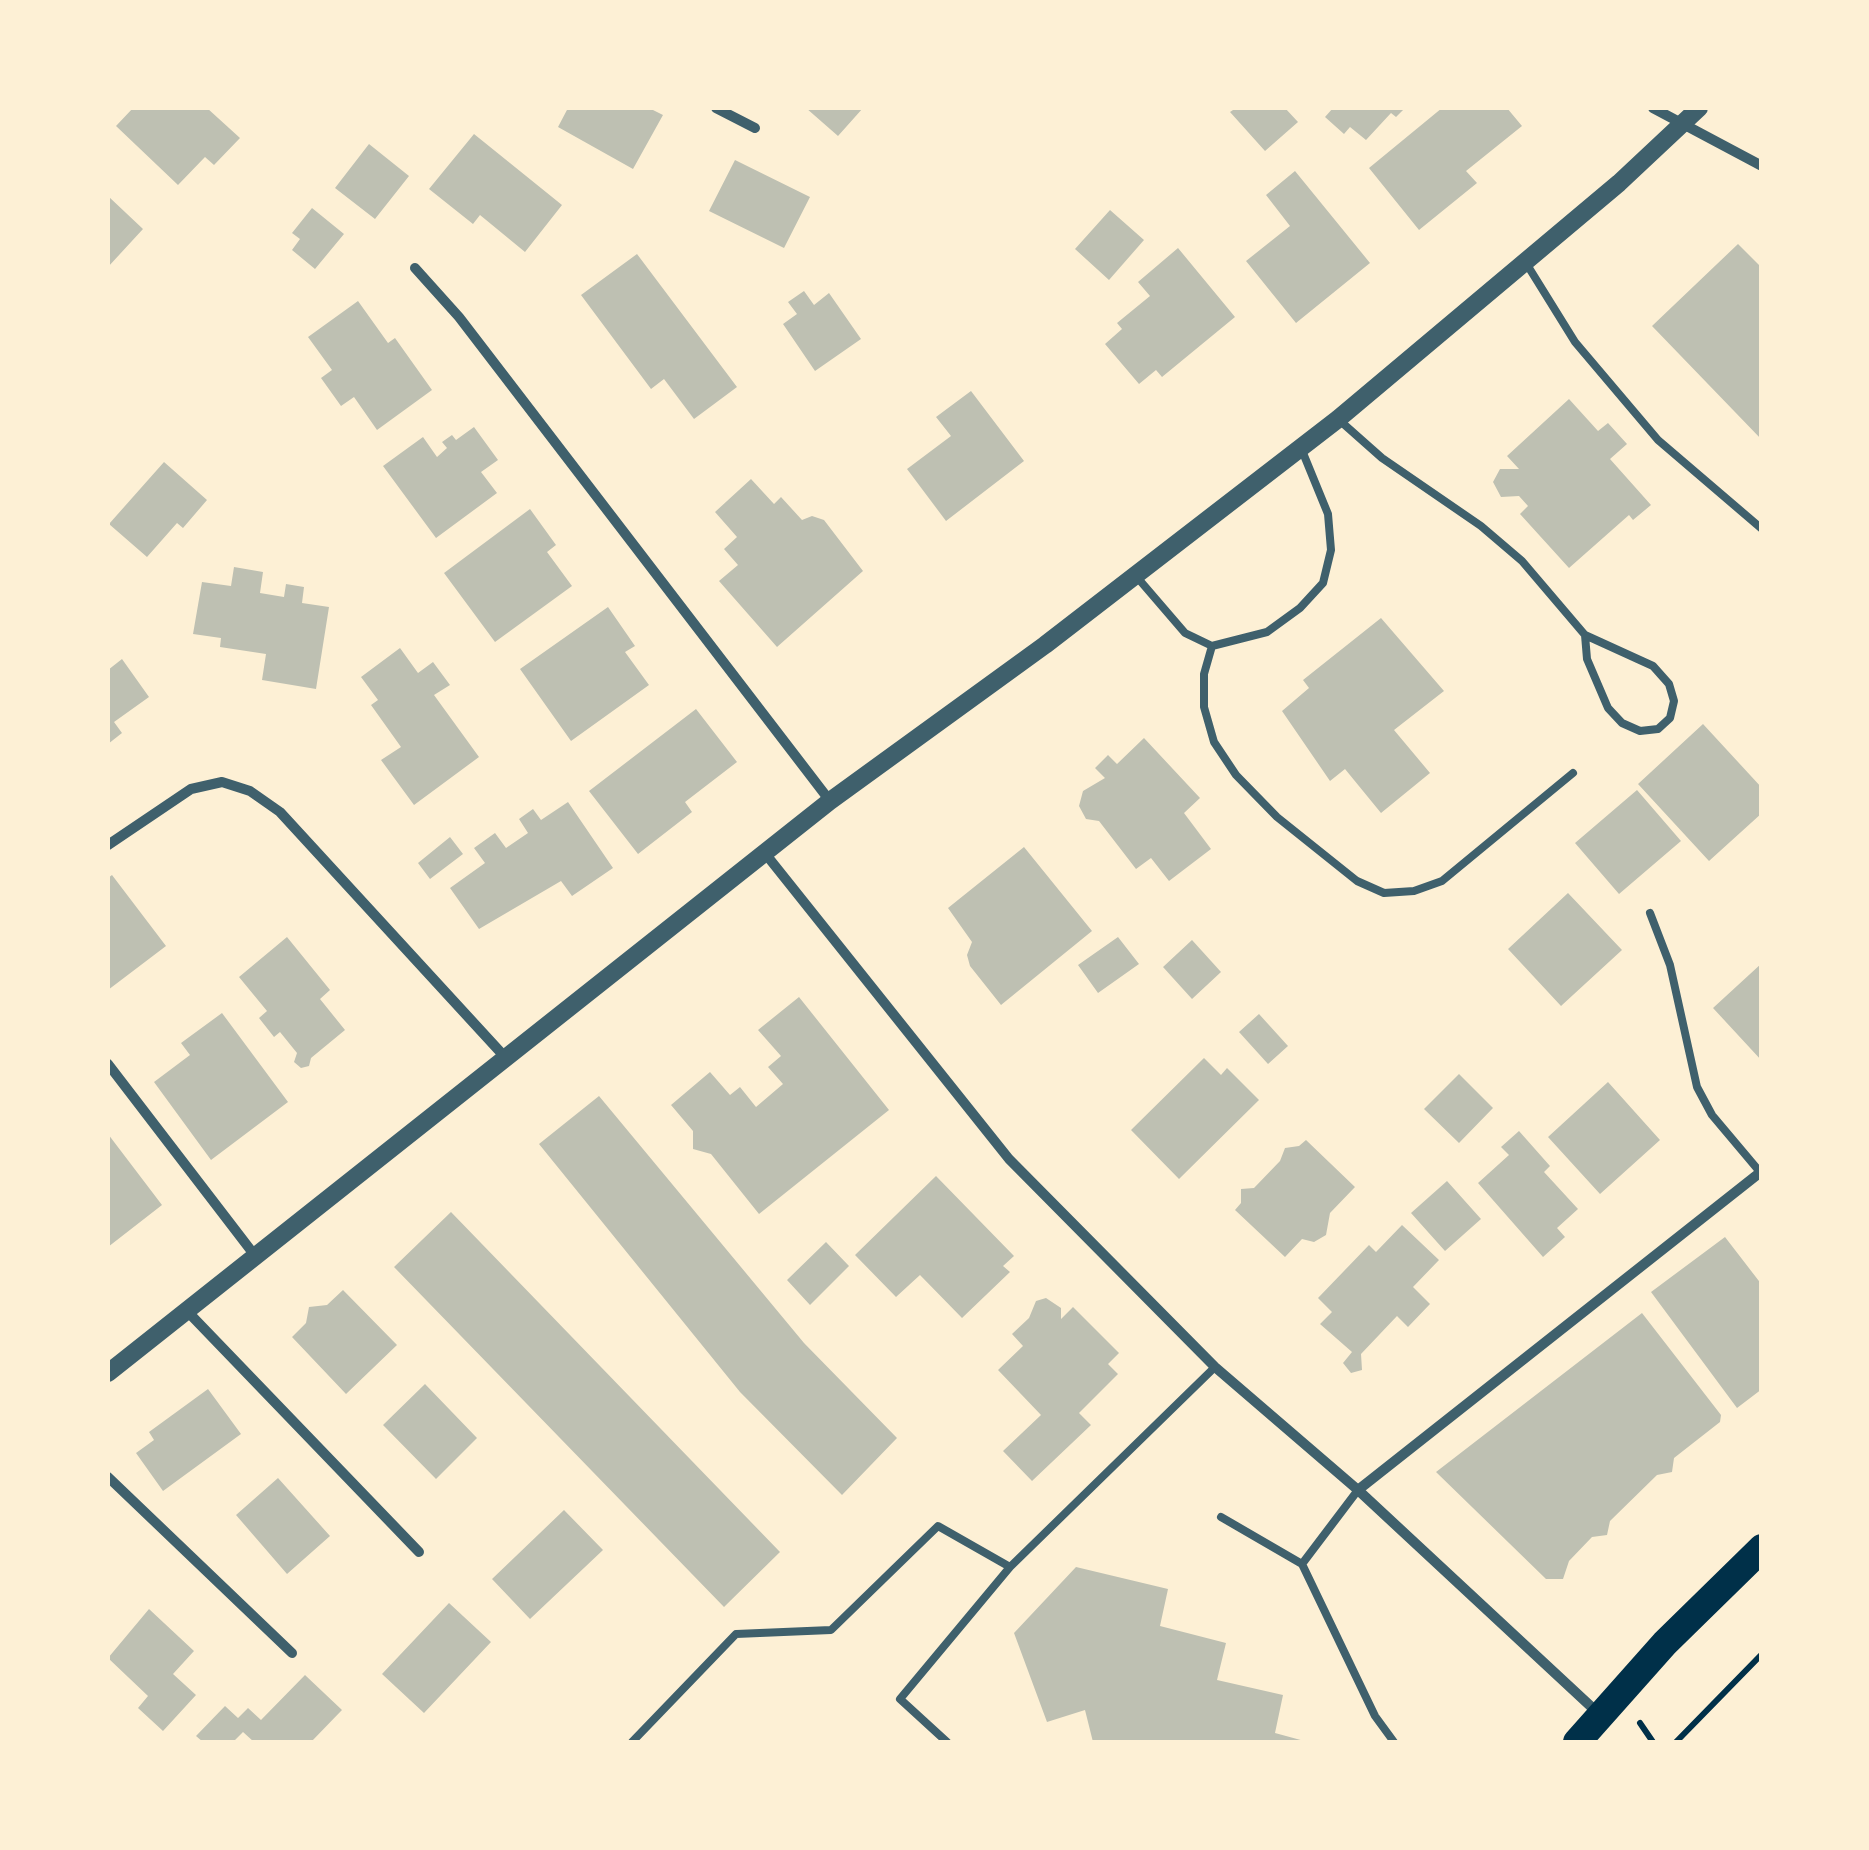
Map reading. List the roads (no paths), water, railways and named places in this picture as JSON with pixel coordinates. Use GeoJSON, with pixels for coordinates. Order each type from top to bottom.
{"type":"FeatureCollection","features":[{"type":"Feature","properties":{"kind":"highway"},"geometry":{"type":"LineString","coordinates":[[1578,1742],[1762,1548]]}},
{"type":"Feature","properties":{"kind":"street"},"geometry":{"type":"LineString","coordinates":[[716,108],[756,128]]}},
{"type":"Feature","properties":{"kind":"street"},"geometry":{"type":"LineString","coordinates":[[1653,108],[1762,166]]}},
{"type":"Feature","properties":{"kind":"street"},"geometry":{"type":"LineString","coordinates":[[108,1373],[764,852],[1136,576],[1338,419],[1526,264],[1698,108]]}},
{"type":"Feature","properties":{"kind":"street"},"geometry":{"type":"LineString","coordinates":[[415,268],[459,316],[830,801]]}},
{"type":"Feature","properties":{"kind":"street"},"geometry":{"type":"LineString","coordinates":[[108,845],[191,789],[222,782],[250,792],[280,812],[504,1056]]}},
{"type":"Feature","properties":{"kind":"street"},"geometry":{"type":"LineString","coordinates":[[764,852],[1008,1160],[1215,1367],[1358,1490],[1600,1715]]}},
{"type":"Feature","properties":{"kind":"street"},"geometry":{"type":"LineString","coordinates":[[108,1064],[256,1258]]}},
{"type":"Feature","properties":{"kind":"street"},"geometry":{"type":"LineString","coordinates":[[1358,1490],[1761,1172]]}},
{"type":"Feature","properties":{"kind":"street"},"geometry":{"type":"LineString","coordinates":[[186,1312],[419,1552]]}},
{"type":"Feature","properties":{"kind":"street"},"geometry":{"type":"LineString","coordinates":[[108,1477],[292,1652]]}},
{"type":"Feature","properties":{"kind":"lane"},"geometry":{"type":"LineString","coordinates":[[1526,264],[1575,342],[1658,440],[1762,528]]}},
{"type":"Feature","properties":{"kind":"lane"},"geometry":{"type":"LineString","coordinates":[[1338,419],[1382,458],[1481,526],[1522,560],[1585,635],[1653,666],[1669,684],[1674,701],[1670,718],[1658,729],[1640,730],[1622,723],[1595,683],[1585,635]]}},
{"type":"Feature","properties":{"kind":"lane"},"geometry":{"type":"LineString","coordinates":[[1136,576],[1185,634],[1212,646],[1267,632],[1300,608],[1323,583],[1331,550],[1328,514],[1300,448]]}},
{"type":"Feature","properties":{"kind":"lane"},"geometry":{"type":"LineString","coordinates":[[1212,646],[1204,674],[1204,707],[1214,742],[1236,775],[1277,817],[1344,870],[1384,892],[1414,892],[1442,881],[1573,774]]}},
{"type":"Feature","properties":{"kind":"lane"},"geometry":{"type":"LineString","coordinates":[[1650,913],[1670,965],[1697,1087],[1712,1114],[1761,1172]]}},
{"type":"Feature","properties":{"kind":"lane"},"geometry":{"type":"LineString","coordinates":[[947,1742],[900,1699],[1010,1567],[1215,1367]]}},
{"type":"Feature","properties":{"kind":"lane"},"geometry":{"type":"LineString","coordinates":[[1302,1564],[1358,1490]]}},
{"type":"Feature","properties":{"kind":"lane"},"geometry":{"type":"LineString","coordinates":[[1222,1517],[1302,1564],[1374,1716],[1394,1742]]}},
{"type":"Feature","properties":{"kind":"lane"},"geometry":{"type":"LineString","coordinates":[[632,1742],[736,1634],[831,1630],[938,1526],[1010,1567]]}}]}
